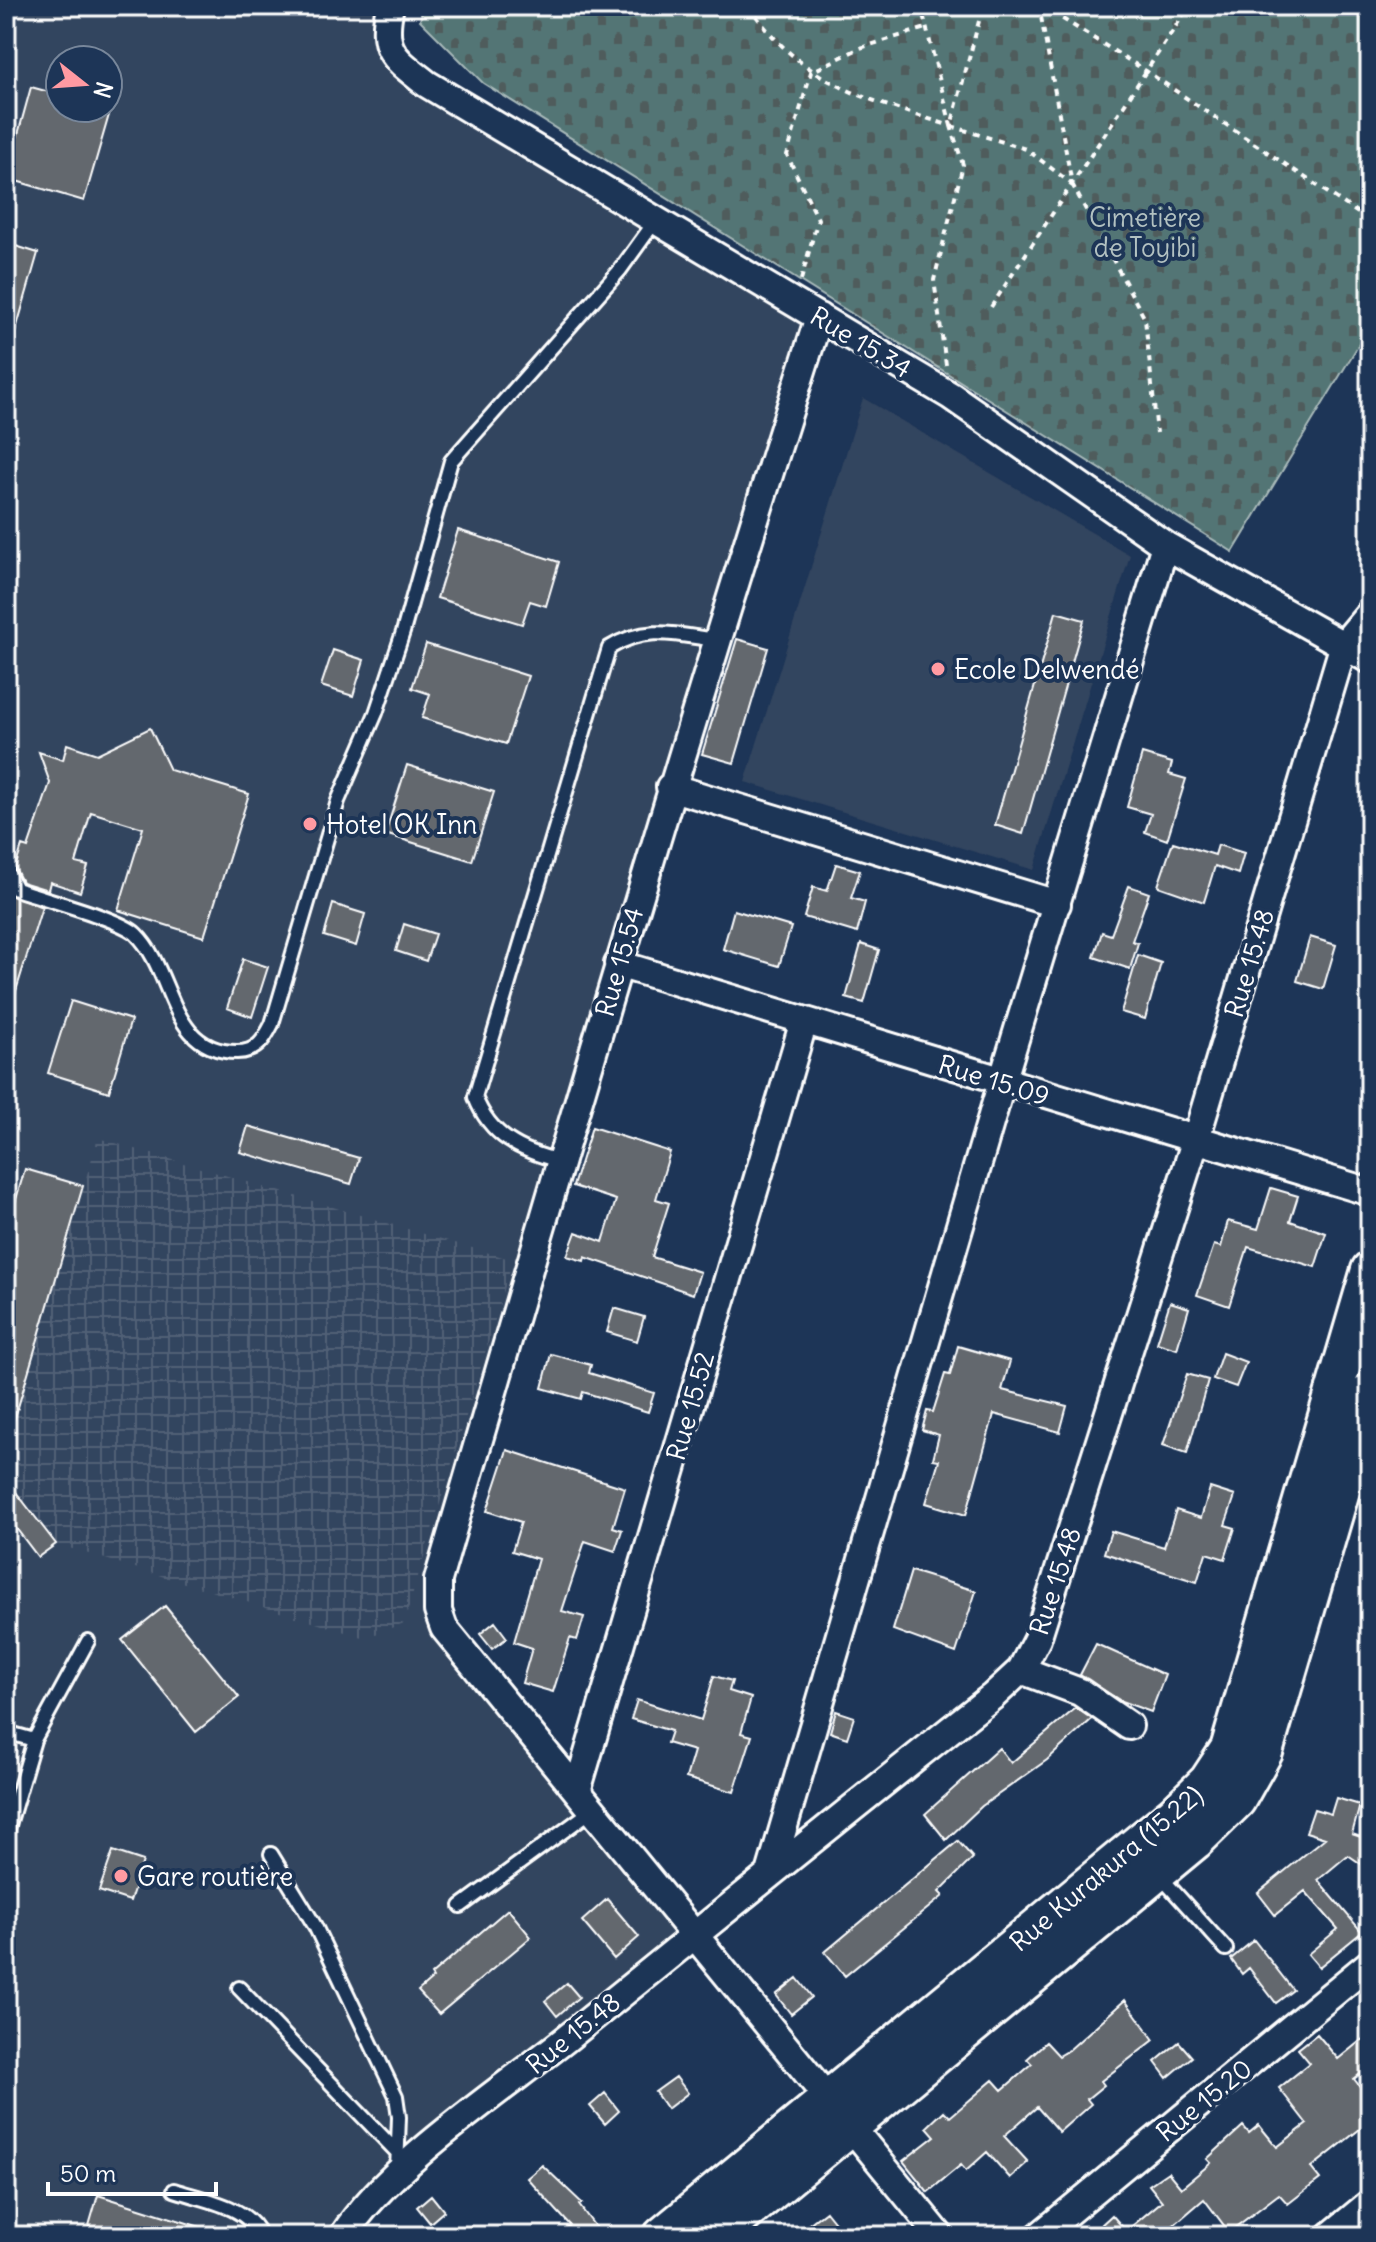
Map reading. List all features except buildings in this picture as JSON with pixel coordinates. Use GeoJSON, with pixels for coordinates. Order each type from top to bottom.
{"type":"FeatureCollection","features":[{"type":"Feature","properties":{"kind":"main road","name":"Rue Kurakura (15.22)"},"geometry":{"type":"LineString","coordinates":[[662,2236],[1174,1814],[1220,1767],[1255,1663],[1370,1270]]}},
{"type":"Feature","properties":{"kind":"main road","name":"Rue Kurakura (15.22)"},"geometry":{"type":"LineString","coordinates":[[718,2236],[1157,1873],[1237,1800],[1264,1752],[1361,1459],[1370,1392]]}},
{"type":"Feature","properties":{"kind":"street","name":"Rue 15.34"},"geometry":{"type":"LineString","coordinates":[[390,6],[385,39],[395,58],[427,84],[951,396],[1165,545],[1370,660]]}},
{"type":"Feature","properties":{"kind":"street","name":"Rue 15.54"},"geometry":{"type":"LineString","coordinates":[[584,1801],[444,1628],[438,1611],[438,1580],[670,787],[819,317]]}},
{"type":"Feature","properties":{"kind":"street"},"geometry":{"type":"LineString","coordinates":[[771,1870],[1002,1082],[1165,545]]}},
{"type":"Feature","properties":{"kind":"street"},"geometry":{"type":"LineString","coordinates":[[1344,644],[1370,613]]}},
{"type":"Feature","properties":{"kind":"street","name":"Rue 15.48"},"geometry":{"type":"LineString","coordinates":[[343,2236],[397,2163],[695,1936],[771,1870],[993,1696],[1021,1670],[1037,1639],[1195,1142],[1344,644]]}},
{"type":"Feature","properties":{"kind":"street"},"geometry":{"type":"LineString","coordinates":[[670,787],[1057,904]]}},
{"type":"Feature","properties":{"kind":"street","name":"Rue 15.09"},"geometry":{"type":"LineString","coordinates":[[618,964],[1195,1142],[1370,1192]]}},
{"type":"Feature","properties":{"kind":"street","name":"Rue 15.52"},"geometry":{"type":"LineString","coordinates":[[584,1801],[804,1021]]}},
{"type":"Feature","properties":{"kind":"street"},"geometry":{"type":"LineString","coordinates":[[1021,1670],[1080,1692],[1129,1726]]}},
{"type":"Feature","properties":{"kind":"street"},"geometry":{"type":"LineString","coordinates":[[584,1801],[940,2236]]}},
{"type":"Feature","properties":{"kind":"street","name":"Rue 15.20"},"geometry":{"type":"LineString","coordinates":[[1039,2236],[1370,1963]]}},
{"type":"Feature","properties":{"kind":"street"},"geometry":{"type":"LineString","coordinates":[[1330,2236],[1370,2203]]}},
{"type":"Feature","properties":{"kind":"lane"},"geometry":{"type":"LineString","coordinates":[[6,870],[16,889],[135,932],[154,958],[180,1017],[199,1041],[220,1052],[245,1052],[263,1044],[272,1024],[338,801],[376,713],[403,632],[451,461],[620,270],[656,219]]}},
{"type":"Feature","properties":{"kind":"lane"},"geometry":{"type":"LineString","coordinates":[[560,1161],[500,1138],[483,1118],[475,1097],[609,648],[630,635],[657,633],[715,640]]}},
{"type":"Feature","properties":{"kind":"lane"},"geometry":{"type":"LineString","coordinates":[[6,1835],[34,1740],[88,1641]]}},
{"type":"Feature","properties":{"kind":"lane"},"geometry":{"type":"LineString","coordinates":[[6,1732],[34,1740]]}},
{"type":"Feature","properties":{"kind":"lane"},"geometry":{"type":"LineString","coordinates":[[461,1906],[584,1801]]}},
{"type":"Feature","properties":{"kind":"lane"},"geometry":{"type":"LineString","coordinates":[[271,1854],[315,1926],[396,2096],[397,2163]]}},
{"type":"Feature","properties":{"kind":"lane"},"geometry":{"type":"LineString","coordinates":[[1157,1873],[1226,1949]]}},
{"type":"Feature","properties":{"kind":"lane"},"geometry":{"type":"LineString","coordinates":[[239,1988],[397,2163]]}},
{"type":"Feature","properties":{"kind":"lane"},"geometry":{"type":"LineString","coordinates":[[174,2190],[239,2213],[257,2227],[260,2236]]}},
{"type":"Feature","properties":{"kind":"path"},"geometry":{"type":"LineString","coordinates":[[749,6],[770,36],[811,72],[845,92],[1026,149],[1072,184]]}},
{"type":"Feature","properties":{"kind":"path"},"geometry":{"type":"LineString","coordinates":[[921,6],[963,165],[934,280],[951,396]]}},
{"type":"Feature","properties":{"kind":"path"},"geometry":{"type":"LineString","coordinates":[[951,126],[983,6]]}},
{"type":"Feature","properties":{"kind":"path"},"geometry":{"type":"LineString","coordinates":[[1040,6],[1146,71],[1370,221]]}},
{"type":"Feature","properties":{"kind":"path"},"geometry":{"type":"LineString","coordinates":[[1040,6],[1072,184],[1145,319],[1157,433]]}},
{"type":"Feature","properties":{"kind":"path"},"geometry":{"type":"LineString","coordinates":[[991,307],[1189,6]]}},
{"type":"Feature","properties":{"kind":"path"},"geometry":{"type":"LineString","coordinates":[[795,301],[818,219],[787,155],[811,72],[860,48],[926,28]]}},
{"type":"Feature","properties":{"kind":"shaded area"},"geometry":{"type":"Polygon","coordinates":[[[6,6],[390,6],[395,58],[819,317],[439,1611],[695,1936],[370,2212],[357,2236],[6,2236],[6,6]]]}},
{"type":"Feature","properties":{"kind":"shaded area","name":"Ecole Delwendé"},"geometry":{"type":"Polygon","coordinates":[[[863,398],[1130,555],[1034,870],[745,782],[863,398]]]}},
{"type":"Feature","properties":{"kind":"shaded area"},"geometry":{"type":"Polygon","coordinates":[[[98,1138],[513,1260],[404,1623],[365,1638],[56,1544],[7,1480],[6,1447],[98,1138]]]}},
{"type":"Feature","properties":{"kind":"green space","name":"Cimetière de Toyibi"},"geometry":{"type":"Polygon","coordinates":[[[424,6],[1370,6],[1370,326],[1233,552],[483,83],[420,20],[424,6]]]}},
{"type":"Feature","properties":{"kind":"place","name":"Ecole Delwendé"},"geometry":{"type":"Point","coordinates":[938,669]}},
{"type":"Feature","properties":{"kind":"place","name":"Hotel OK Inn"},"geometry":{"type":"Point","coordinates":[310,824]}},
{"type":"Feature","properties":{"kind":"place","name":"Gare routière"},"geometry":{"type":"Point","coordinates":[121,1876]}}]}
